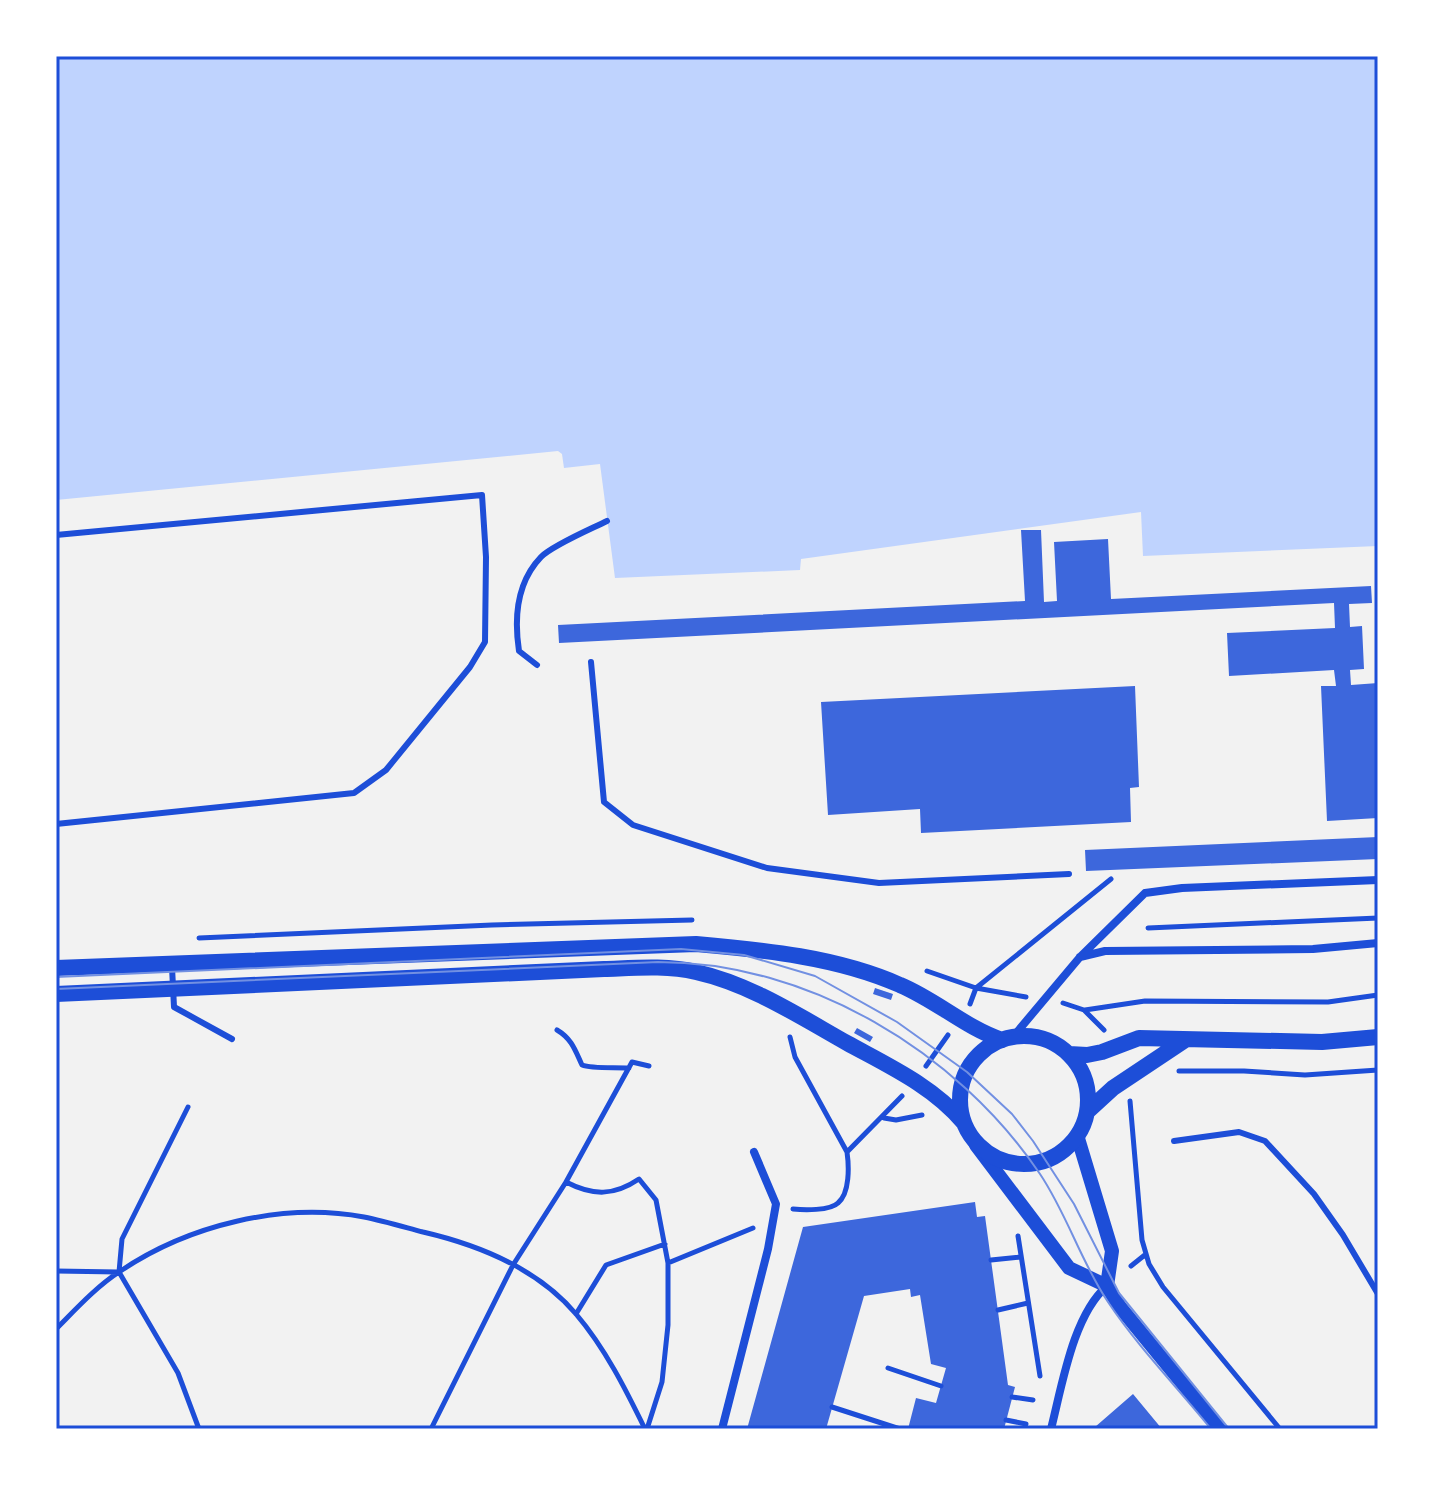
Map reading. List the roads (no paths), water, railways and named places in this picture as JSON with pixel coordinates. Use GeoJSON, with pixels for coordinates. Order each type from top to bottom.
{"type":"FeatureCollection","features":[{"type":"Feature","properties":{"kind":"main road"},"geometry":{"type":"LineString","coordinates":[[56,968],[696,944],[788,955],[862,970],[925,996],[978,1029],[1007,1039],[1037,1037],[1049,1041],[1077,1063],[1087,1084],[1089,1110]]}},
{"type":"Feature","properties":{"kind":"main road"},"geometry":{"type":"LineString","coordinates":[[56,994],[604,969],[691,971],[723,980],[782,1007],[914,1081],[945,1103],[963,1122],[976,1145],[1008,1162],[1033,1165],[1057,1155],[1077,1135],[1089,1110],[1127,1078],[1185,1040]]}},
{"type":"Feature","properties":{"kind":"main road"},"geometry":{"type":"LineString","coordinates":[[1069,1054],[1087,1055],[1139,1038],[1322,1042],[1378,1037]]}},
{"type":"Feature","properties":{"kind":"main road"},"geometry":{"type":"LineString","coordinates":[[963,1122],[960,1098],[967,1072],[983,1052],[1007,1039]]}},
{"type":"Feature","properties":{"kind":"street"},"geometry":{"type":"LineString","coordinates":[[1007,1039],[1080,957],[1145,893],[1182,888],[1378,880]]}},
{"type":"Feature","properties":{"kind":"street"},"geometry":{"type":"LineString","coordinates":[[1080,957],[1105,951],[1313,949],[1378,943]]}},
{"type":"Feature","properties":{"kind":"street"},"geometry":{"type":"LineString","coordinates":[[1051,1429],[1081,1320],[1093,1300],[1107,1286],[1112,1251],[1077,1135]]}},
{"type":"Feature","properties":{"kind":"street"},"geometry":{"type":"LineString","coordinates":[[976,1145],[1069,1268],[1107,1286],[1120,1307],[1220,1429]]}},
{"type":"Feature","properties":{"kind":"street"},"geometry":{"type":"LineString","coordinates":[[722,1429],[768,1249],[776,1204],[754,1152]]}},
{"type":"Feature","properties":{"kind":"lane"},"geometry":{"type":"LineString","coordinates":[[56,535],[482,495],[486,557],[485,642],[470,667],[386,770],[354,793],[56,824]]}},
{"type":"Feature","properties":{"kind":"lane"},"geometry":{"type":"LineString","coordinates":[[537,665],[519,651],[515,627],[522,584],[542,555],[607,521]]}},
{"type":"Feature","properties":{"kind":"lane"},"geometry":{"type":"LineString","coordinates":[[591,662],[604,802],[633,825],[767,868],[879,883],[1069,874]]}},
{"type":"Feature","properties":{"kind":"lane"},"geometry":{"type":"LineString","coordinates":[[172,963],[174,1007],[232,1039]]}},
{"type":"Feature","properties":{"kind":"lane"},"geometry":{"type":"LineString","coordinates":[[1174,1141],[1239,1132],[1265,1141],[1314,1194],[1378,1294]]}},
{"type":"Feature","properties":{"kind":"water"},"geometry":{"type":"Polygon","coordinates":[[[56,56],[1378,56],[1378,546],[1143,556],[1141,512],[801,559],[800,570],[615,578],[600,464],[564,468],[562,454],[558,451],[56,500],[56,56]]]}},
{"type":"Feature","properties":{"kind":"tram line"},"geometry":{"type":"LineString","coordinates":[[56,977],[681,949],[744,955],[815,976],[897,1022],[967,1072],[1012,1114],[1074,1204],[1119,1293],[1229,1429]]}},
{"type":"Feature","properties":{"kind":"tram line"},"geometry":{"type":"LineString","coordinates":[[56,989],[658,962],[714,966],[769,978],[823,997],[874,1022],[922,1053],[966,1089],[1006,1130],[1050,1189],[1108,1302],[1211,1429]]}}]}
